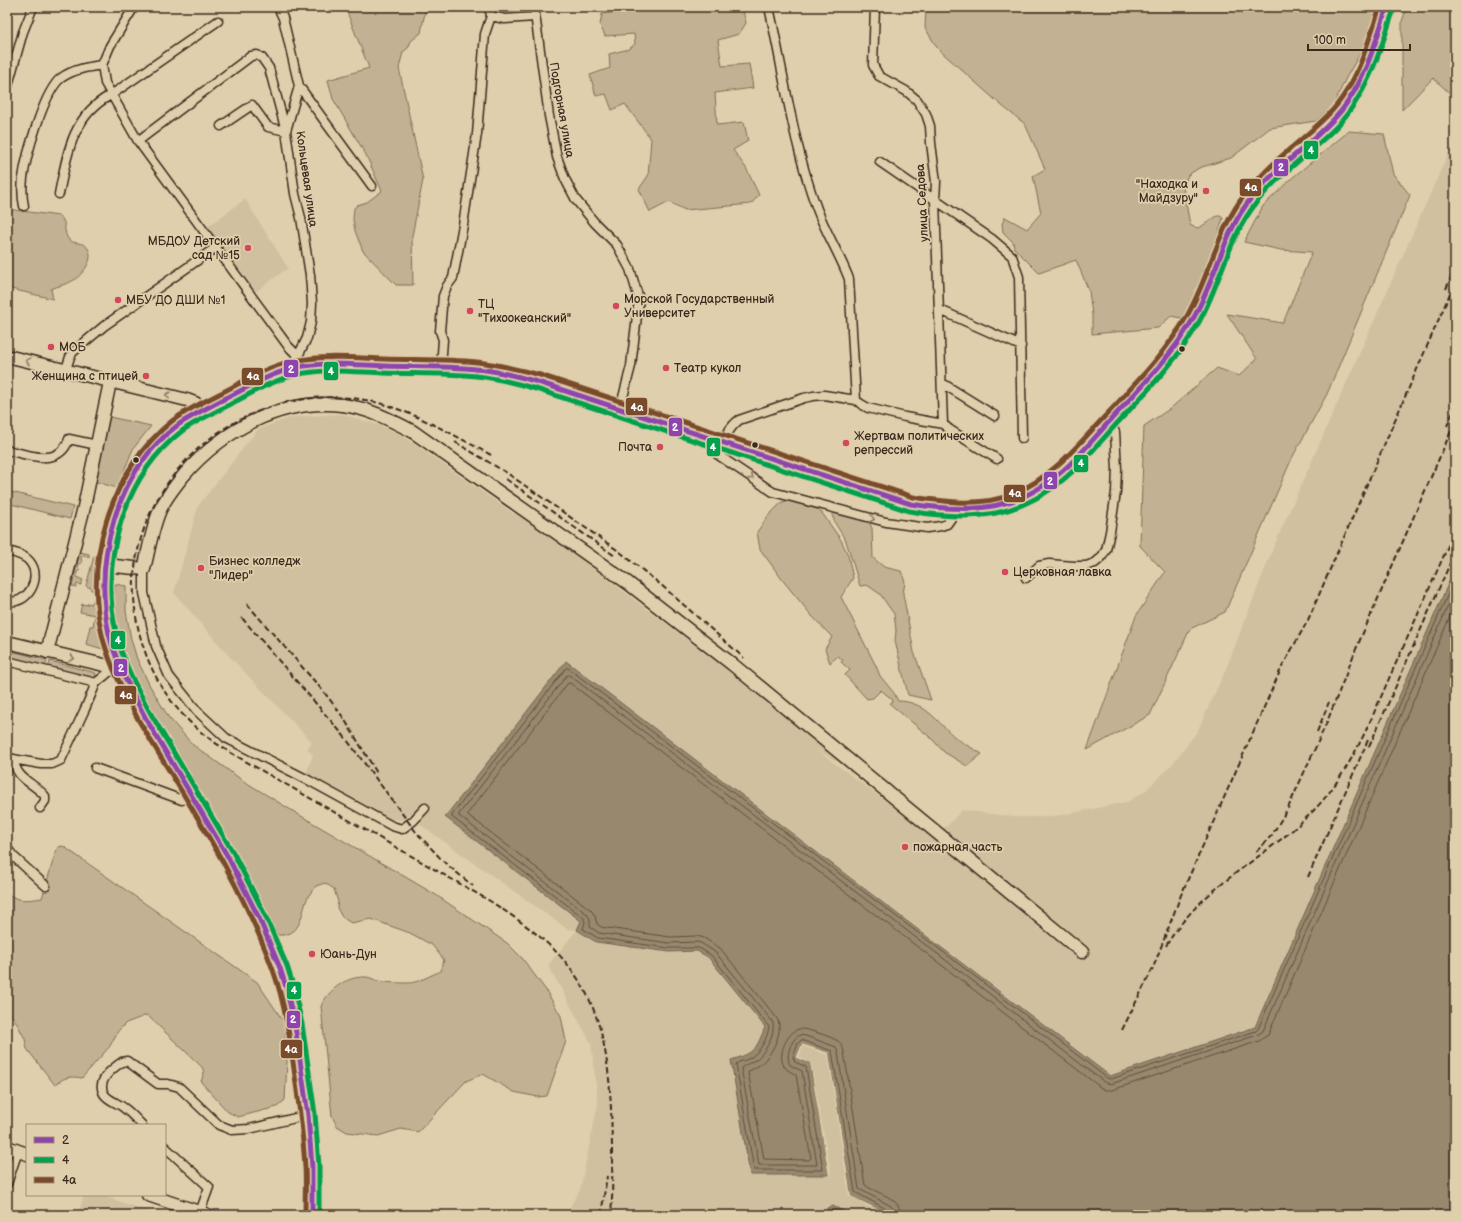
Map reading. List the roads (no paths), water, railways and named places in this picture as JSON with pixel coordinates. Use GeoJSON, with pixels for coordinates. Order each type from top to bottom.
{"type":"FeatureCollection","features":[{"type":"Feature","properties":{"kind":"main road"},"geometry":{"type":"LineString","coordinates":[[312,1215],[312,1167],[308,1115],[295,1026],[280,968],[244,887],[145,717],[121,669],[114,650],[107,622],[104,594],[105,565],[115,517],[131,480],[154,449],[176,427],[203,410],[289,369],[299,361],[334,364],[477,369],[513,375],[620,409],[721,449],[891,498],[928,507],[957,510],[995,507],[1024,497],[1038,489],[1067,466],[1156,372],[1173,351],[1201,303],[1234,224],[1252,197],[1278,168],[1330,122],[1350,100],[1363,73],[1386,7]]}},
{"type":"Feature","properties":{"kind":"street"},"geometry":{"type":"LineString","coordinates":[[7,89],[23,32],[33,7]]}},
{"type":"Feature","properties":{"kind":"street"},"geometry":{"type":"LineString","coordinates":[[134,7],[110,46],[102,65],[105,83],[138,141],[299,361]]}},
{"type":"Feature","properties":{"kind":"street"},"geometry":{"type":"LineString","coordinates":[[278,7],[283,18],[300,86],[372,186]]}},
{"type":"Feature","properties":{"kind":"street"},"geometry":{"type":"LineString","coordinates":[[440,367],[443,340],[440,332],[443,296],[447,286],[453,278],[465,211],[477,134],[485,34],[491,16],[489,7]]}},
{"type":"Feature","properties":{"kind":"street","name":"Подгорная улица"},"geometry":{"type":"LineString","coordinates":[[534,7],[557,157],[565,179],[576,200],[595,223],[617,245],[630,269],[639,299],[631,366],[620,409]]}},
{"type":"Feature","properties":{"kind":"street"},"geometry":{"type":"LineString","coordinates":[[769,7],[790,109],[807,176],[818,210],[849,279],[856,400]]}},
{"type":"Feature","properties":{"kind":"street","name":"улица Седова"},"geometry":{"type":"LineString","coordinates":[[875,7],[873,65],[879,76],[906,91],[917,100],[926,114],[930,126],[936,182],[935,201],[943,424]]}},
{"type":"Feature","properties":{"kind":"street"},"geometry":{"type":"LineString","coordinates":[[491,16],[505,19],[535,17]]}},
{"type":"Feature","properties":{"kind":"street"},"geometry":{"type":"LineString","coordinates":[[59,194],[67,158],[78,125],[92,108],[218,21]]}},
{"type":"Feature","properties":{"kind":"street"},"geometry":{"type":"LineString","coordinates":[[138,141],[251,56],[258,55],[269,68],[286,130],[268,127],[252,105],[221,126]]}},
{"type":"Feature","properties":{"kind":"street"},"geometry":{"type":"LineString","coordinates":[[24,206],[23,179],[25,166],[40,114],[53,86],[61,78],[72,71],[102,65]]}},
{"type":"Feature","properties":{"kind":"street","name":"Кольцевая улица"},"geometry":{"type":"LineString","coordinates":[[299,361],[311,322],[312,303],[310,275],[301,218],[295,194],[286,130],[300,86]]}},
{"type":"Feature","properties":{"kind":"street"},"geometry":{"type":"LineString","coordinates":[[880,162],[992,239],[1012,256],[1019,277],[1022,438]]}},
{"type":"Feature","properties":{"kind":"street"},"geometry":{"type":"LineString","coordinates":[[66,370],[73,352],[104,326],[215,248]]}},
{"type":"Feature","properties":{"kind":"street"},"geometry":{"type":"LineString","coordinates":[[940,310],[1021,346]]}},
{"type":"Feature","properties":{"kind":"street"},"geometry":{"type":"LineString","coordinates":[[7,356],[187,400],[195,403],[203,410]]}},
{"type":"Feature","properties":{"kind":"street"},"geometry":{"type":"LineString","coordinates":[[47,652],[81,522],[110,382]]}},
{"type":"Feature","properties":{"kind":"street"},"geometry":{"type":"LineString","coordinates":[[942,383],[995,416]]}},
{"type":"Feature","properties":{"kind":"street"},"geometry":{"type":"LineString","coordinates":[[957,510],[947,524],[941,526],[927,528],[886,522],[774,492],[721,449],[727,432],[732,425],[739,420],[804,398],[824,395],[856,400],[868,408],[943,424],[950,430],[997,459]]}},
{"type":"Feature","properties":{"kind":"street"},"geometry":{"type":"LineString","coordinates":[[425,808],[402,829],[392,826],[308,780],[226,738],[197,711],[169,676],[164,667],[156,646],[144,594],[144,569],[155,523],[167,497],[194,463],[212,447],[246,424],[267,415],[309,405],[340,405],[370,411],[412,431],[628,583],[743,673],[1082,952]]}},
{"type":"Feature","properties":{"kind":"street"},"geometry":{"type":"LineString","coordinates":[[1026,578],[1039,566],[1049,564],[1086,566],[1095,563],[1101,558],[1106,550],[1116,492],[1117,469],[1115,432],[1110,420]]}},
{"type":"Feature","properties":{"kind":"street"},"geometry":{"type":"LineString","coordinates":[[7,450],[42,458],[57,455],[66,447],[69,439],[97,445]]}},
{"type":"Feature","properties":{"kind":"street"},"geometry":{"type":"LineString","coordinates":[[7,551],[18,554],[30,561],[34,569],[35,579],[32,588],[22,598],[10,602],[7,601]]}},
{"type":"Feature","properties":{"kind":"street"},"geometry":{"type":"LineString","coordinates":[[105,565],[144,569]]}},
{"type":"Feature","properties":{"kind":"street"},"geometry":{"type":"LineString","coordinates":[[7,642],[121,669]]}},
{"type":"Feature","properties":{"kind":"street"},"geometry":{"type":"LineString","coordinates":[[7,661],[96,683]]}},
{"type":"Feature","properties":{"kind":"street"},"geometry":{"type":"LineString","coordinates":[[10,758],[41,764],[52,764],[61,760],[96,683],[109,672],[121,669]]}},
{"type":"Feature","properties":{"kind":"street"},"geometry":{"type":"LineString","coordinates":[[10,758],[19,775],[39,788],[45,796],[45,801],[40,808]]}},
{"type":"Feature","properties":{"kind":"street"},"geometry":{"type":"LineString","coordinates":[[95,768],[182,800],[192,796]]}},
{"type":"Feature","properties":{"kind":"street"},"geometry":{"type":"LineString","coordinates":[[7,848],[13,856],[46,886]]}},
{"type":"Feature","properties":{"kind":"street"},"geometry":{"type":"LineString","coordinates":[[141,1124],[124,1107],[115,1103],[104,1093],[102,1086],[104,1078],[122,1062],[127,1062],[158,1084],[168,1084],[179,1087],[219,1125],[232,1130],[249,1129],[308,1115]]}},
{"type":"Feature","properties":{"kind":"street"},"geometry":{"type":"LineString","coordinates":[[151,1196],[204,1214],[209,1187],[166,1148]]}},
{"type":"Feature","properties":{"kind":"street"},"geometry":{"type":"LineString","coordinates":[[7,1184],[17,1151]]}},
{"type":"Feature","properties":{"kind":"water"},"geometry":{"type":"Polygon","coordinates":[[[1455,568],[1455,1215],[890,1215],[851,1196],[829,1054],[802,1044],[796,1058],[810,1063],[829,1175],[750,1175],[731,1060],[745,1055],[753,1050],[765,1027],[708,957],[697,951],[669,952],[596,942],[577,930],[581,921],[445,817],[566,661],[1110,1076],[1255,1027],[1455,568]]]}},
{"type":"Feature","properties":{"kind":"water"},"geometry":{"type":"Polygon","coordinates":[[[833,1206],[851,1215],[828,1215],[827,1208],[833,1206]]]}},
{"type":"Feature","properties":{"kind":"railway"},"geometry":{"type":"LineString","coordinates":[[1446,289],[1455,268]]}},
{"type":"Feature","properties":{"kind":"railway"},"geometry":{"type":"LineString","coordinates":[[1122,1030],[1153,968],[1181,895],[1281,669],[1308,620],[1455,282]]}},
{"type":"Feature","properties":{"kind":"railway"},"geometry":{"type":"LineString","coordinates":[[491,455],[427,421],[393,407],[359,399],[339,397],[301,400],[282,404],[245,417],[212,437],[188,458],[168,482],[153,508],[142,536],[135,565],[134,595],[138,626],[147,657],[154,674],[174,705],[204,734],[238,757],[490,901],[523,923],[544,940],[563,959],[584,989],[594,1010],[606,1055],[612,1125],[611,1215]]}},
{"type":"Feature","properties":{"kind":"railway"},"geometry":{"type":"LineString","coordinates":[[1447,426],[1455,408]]}},
{"type":"Feature","properties":{"kind":"railway"},"geometry":{"type":"LineString","coordinates":[[1256,852],[1272,835],[1288,808],[1327,722],[1356,649],[1455,422]]}},
{"type":"Feature","properties":{"kind":"railway"},"geometry":{"type":"LineString","coordinates":[[455,442],[507,473],[620,552],[660,584],[744,658]]}},
{"type":"Feature","properties":{"kind":"railway"},"geometry":{"type":"LineString","coordinates":[[506,479],[615,556]]}},
{"type":"Feature","properties":{"kind":"railway"},"geometry":{"type":"LineString","coordinates":[[1166,946],[1183,922],[1202,902],[1222,883],[1288,833],[1309,815],[1328,794],[1338,780],[1371,720],[1455,530]]}},
{"type":"Feature","properties":{"kind":"railway"},"geometry":{"type":"LineString","coordinates":[[1369,747],[1455,552]]}},
{"type":"Feature","properties":{"kind":"railway"},"geometry":{"type":"LineString","coordinates":[[247,604],[324,692],[343,717],[377,773]]}},
{"type":"Feature","properties":{"kind":"railway"},"geometry":{"type":"LineString","coordinates":[[242,618],[344,736],[416,832],[444,862],[473,886]]}},
{"type":"Feature","properties":{"kind":"railway"},"geometry":{"type":"LineString","coordinates":[[1317,732],[1329,702]]}},
{"type":"Feature","properties":{"kind":"railway"},"geometry":{"type":"LineString","coordinates":[[1308,877],[1368,740]]}},
{"type":"Feature","properties":{"kind":"railway"},"geometry":{"type":"LineString","coordinates":[[601,1215],[607,1176]]}},
{"type":"Feature","properties":{"kind":"place","name":"\"Находка и Майдзуру\""},"geometry":{"type":"Point","coordinates":[1206,191]}},
{"type":"Feature","properties":{"kind":"place","name":"МБДОУ Детский сад №15"},"geometry":{"type":"Point","coordinates":[248,248]}},
{"type":"Feature","properties":{"kind":"place","name":"МБУ ДО ДШИ №1"},"geometry":{"type":"Point","coordinates":[118,300]}},
{"type":"Feature","properties":{"kind":"place","name":"Морской Государственный Университет"},"geometry":{"type":"Point","coordinates":[616,306]}},
{"type":"Feature","properties":{"kind":"place","name":"ТЦ \"Тихоокеанский\""},"geometry":{"type":"Point","coordinates":[470,311]}},
{"type":"Feature","properties":{"kind":"place","name":"МОБ"},"geometry":{"type":"Point","coordinates":[51,347]}},
{"type":"Feature","properties":{"kind":"place","name":"Театр кукол"},"geometry":{"type":"Point","coordinates":[666,368]}},
{"type":"Feature","properties":{"kind":"place","name":"Женщина с птицей"},"geometry":{"type":"Point","coordinates":[146,376]}},
{"type":"Feature","properties":{"kind":"place","name":"Жертвам политических репрессий"},"geometry":{"type":"Point","coordinates":[846,443]}},
{"type":"Feature","properties":{"kind":"place","name":"Почта"},"geometry":{"type":"Point","coordinates":[660,447]}},
{"type":"Feature","properties":{"kind":"place","name":"Бизнес колледж \"Лидер\""},"geometry":{"type":"Point","coordinates":[201,568]}},
{"type":"Feature","properties":{"kind":"place","name":"Церковная лавка"},"geometry":{"type":"Point","coordinates":[1005,572]}},
{"type":"Feature","properties":{"kind":"place","name":"пожарная часть"},"geometry":{"type":"Point","coordinates":[905,847]}},
{"type":"Feature","properties":{"kind":"place","name":"Юань-Дун"},"geometry":{"type":"Point","coordinates":[312,954]}}]}
